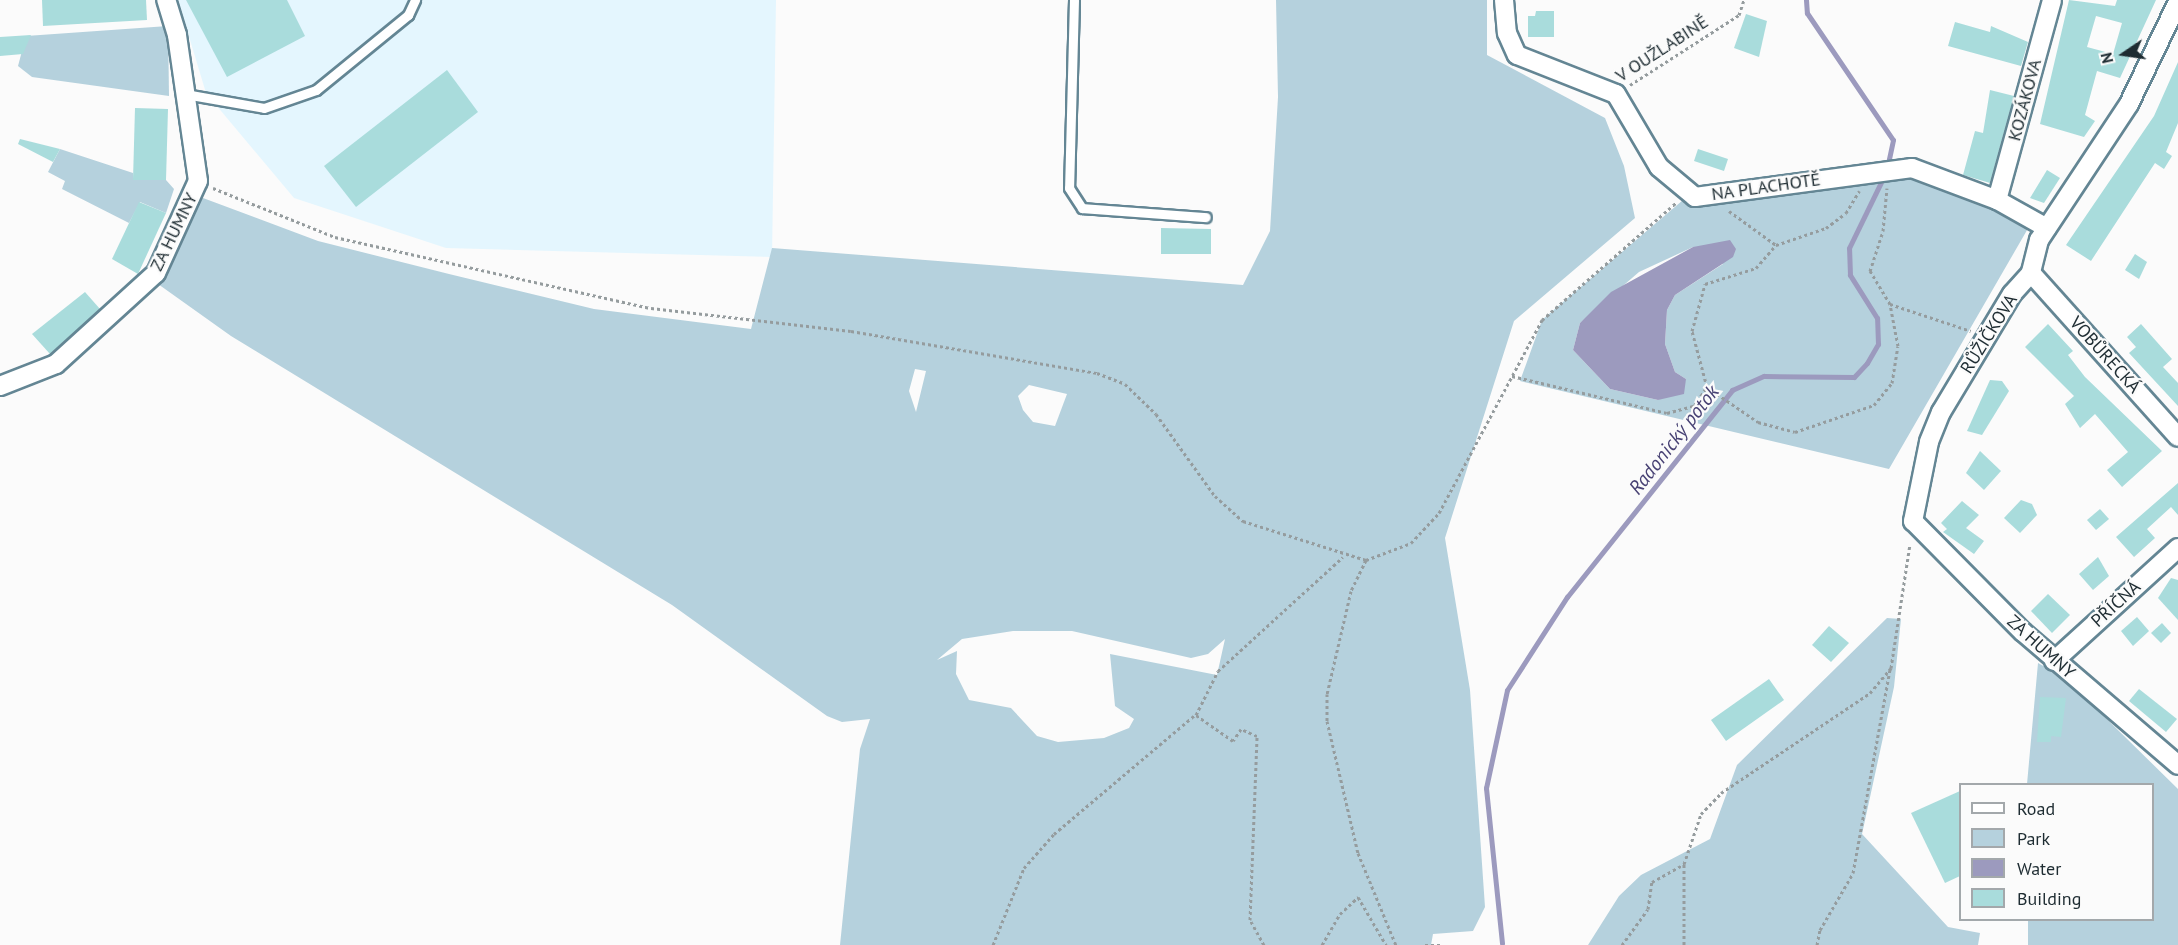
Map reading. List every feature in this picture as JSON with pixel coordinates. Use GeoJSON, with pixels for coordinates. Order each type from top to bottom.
{"type":"FeatureCollection","features":[{"type":"Feature","properties":{"kind":"street","name":"ZA HUMNY"},"geometry":{"type":"LineString","coordinates":[[0,386],[56,364],[156,273],[198,181],[166,0]]}},
{"type":"Feature","properties":{"kind":"street"},"geometry":{"type":"LineString","coordinates":[[1504,0],[1507,33],[1517,55],[1616,94]]}},
{"type":"Feature","properties":{"kind":"street","name":"KOZÁKOVA"},"geometry":{"type":"LineString","coordinates":[[1997,200],[2052,0]]}},
{"type":"Feature","properties":{"kind":"street","name":"RŮŽIČKOVA"},"geometry":{"type":"LineString","coordinates":[[1913,521],[1929,442],[2012,294],[2031,273],[2047,228],[2128,104],[2178,2]]}},
{"type":"Feature","properties":{"kind":"street","name":"NA PLACHOTĚ"},"geometry":{"type":"LineString","coordinates":[[1616,94],[1659,167],[1674,185],[1695,197],[1912,168],[1997,200],[2047,228]]}},
{"type":"Feature","properties":{"kind":"street","name":"VOBŮRECKÁ"},"geometry":{"type":"LineString","coordinates":[[2031,273],[2178,437]]}},
{"type":"Feature","properties":{"kind":"street","name":"ZA HUMNY"},"geometry":{"type":"LineString","coordinates":[[1913,521],[2054,661],[2178,765]]}},
{"type":"Feature","properties":{"kind":"street","name":"PŘÍČNÁ"},"geometry":{"type":"LineString","coordinates":[[2054,661],[2178,548]]}},
{"type":"Feature","properties":{"kind":"lane"},"geometry":{"type":"LineString","coordinates":[[184,94],[264,108],[316,90],[408,15],[416,0]]}},
{"type":"Feature","properties":{"kind":"lane"},"geometry":{"type":"LineString","coordinates":[[1074,0],[1069,188],[1082,208],[1206,217]]}},
{"type":"Feature","properties":{"kind":"path","name":"V OUŽLABINĚ"},"geometry":{"type":"LineString","coordinates":[[1616,94],[1739,15],[1744,0]]}},
{"type":"Feature","properties":{"kind":"path"},"geometry":{"type":"LineString","coordinates":[[1512,376],[1667,413],[1694,406],[1707,387],[1692,331],[1705,284],[1756,268],[1776,245],[1837,220],[1878,172]]}},
{"type":"Feature","properties":{"kind":"path"},"geometry":{"type":"LineString","coordinates":[[1707,387],[1716,390],[1771,428],[1795,432],[1874,405],[1886,396],[1896,367],[1898,331],[1890,304],[1870,271],[1883,231],[1878,172]]}},
{"type":"Feature","properties":{"kind":"path"},"geometry":{"type":"LineString","coordinates":[[198,181],[276,218],[335,237],[531,283],[651,308],[851,331],[1097,373],[1125,384],[1149,407],[1215,496],[1243,521],[1344,557],[1366,560],[1411,543],[1439,513],[1512,376],[1550,312],[1677,202],[1695,197]]}},
{"type":"Feature","properties":{"kind":"path"},"geometry":{"type":"LineString","coordinates":[[1718,209],[1726,208],[1776,245]]}},
{"type":"Feature","properties":{"kind":"path"},"geometry":{"type":"LineString","coordinates":[[1890,304],[1987,337]]}},
{"type":"Feature","properties":{"kind":"path"},"geometry":{"type":"LineString","coordinates":[[1818,945],[1820,930],[1853,873],[1891,668],[1913,521]]}},
{"type":"Feature","properties":{"kind":"path"},"geometry":{"type":"LineString","coordinates":[[993,945],[1024,868],[1054,834],[1196,715],[1218,671],[1344,557]]}},
{"type":"Feature","properties":{"kind":"path"},"geometry":{"type":"LineString","coordinates":[[1366,560],[1351,591],[1327,694],[1326,721],[1358,852],[1396,945]]}},
{"type":"Feature","properties":{"kind":"path"},"geometry":{"type":"LineString","coordinates":[[1684,945],[1684,864],[1701,814],[1721,793],[1870,693],[1891,668]]}},
{"type":"Feature","properties":{"kind":"path"},"geometry":{"type":"LineString","coordinates":[[1196,715],[1233,741],[1242,729],[1257,736],[1250,920],[1264,945]]}},
{"type":"Feature","properties":{"kind":"path"},"geometry":{"type":"LineString","coordinates":[[1622,945],[1648,909],[1652,882],[1684,864]]}},
{"type":"Feature","properties":{"kind":"path"},"geometry":{"type":"LineString","coordinates":[[1322,945],[1340,914],[1358,897],[1386,945]]}},
{"type":"Feature","properties":{"kind":"path"},"geometry":{"type":"LineString","coordinates":[[1425,945],[1443,945]]}},
{"type":"Feature","properties":{"kind":"shaded area"},"geometry":{"type":"Polygon","coordinates":[[[178,0],[776,0],[772,257],[446,248],[294,198],[206,93],[178,0]]]}},
{"type":"Feature","properties":{"kind":"green space"},"geometry":{"type":"Polygon","coordinates":[[[1276,0],[1487,0],[1487,55],[1605,118],[1624,166],[1635,218],[1514,321],[1445,538],[1470,690],[1485,907],[1473,931],[1433,934],[1431,945],[840,945],[860,749],[870,719],[842,722],[827,716],[672,605],[231,336],[158,284],[197,200],[203,198],[318,241],[594,309],[751,329],[772,248],[1243,285],[1270,231],[1278,97],[1276,0]],[[915,369],[909,391],[916,412],[926,371],[915,369]],[[1029,385],[1018,396],[1023,410],[1033,422],[1055,426],[1067,394],[1029,385]],[[1013,631],[962,639],[937,660],[957,651],[956,674],[969,700],[1011,708],[1037,736],[1058,742],[1104,738],[1129,728],[1134,719],[1115,706],[1110,654],[1217,675],[1225,639],[1208,654],[1191,658],[1072,631],[1013,631]]]}},
{"type":"Feature","properties":{"kind":"green space"},"geometry":{"type":"Polygon","coordinates":[[[168,26],[169,96],[32,77],[18,66],[26,36],[168,26]]]}},
{"type":"Feature","properties":{"kind":"green space"},"geometry":{"type":"Polygon","coordinates":[[[60,149],[133,173],[134,180],[166,180],[174,189],[166,213],[140,202],[129,223],[62,189],[65,181],[48,172],[60,149]]]}},
{"type":"Feature","properties":{"kind":"green space"},"geometry":{"type":"Polygon","coordinates":[[[1917,173],[2030,225],[1889,469],[1520,381],[1542,320],[1696,189],[1917,173]],[[1693,247],[1639,272],[1580,323],[1573,350],[1610,389],[1658,400],[1686,379],[1675,372],[1665,344],[1667,310],[1675,295],[1723,264],[1693,247]]]}},
{"type":"Feature","properties":{"kind":"green space"},"geometry":{"type":"Polygon","coordinates":[[[1887,618],[1901,619],[1894,687],[1862,834],[1948,927],[1980,933],[1978,945],[1588,945],[1619,896],[1641,875],[1710,839],[1737,765],[1887,618]]]}},
{"type":"Feature","properties":{"kind":"green space"},"geometry":{"type":"Polygon","coordinates":[[[2038,663],[2065,678],[2178,789],[2178,945],[2028,945],[2028,921],[2154,921],[2154,783],[2027,783],[2038,663]]]}},
{"type":"Feature","properties":{"kind":"water"},"geometry":{"type":"Polygon","coordinates":[[[1730,240],[1736,249],[1733,257],[1675,295],[1667,310],[1665,344],[1675,372],[1686,379],[1684,394],[1658,400],[1610,389],[1573,350],[1580,323],[1611,292],[1693,247],[1730,240]]]}},
{"type":"Feature","properties":{"kind":"building"},"geometry":{"type":"Polygon","coordinates":[[[42,0],[146,0],[147,20],[43,26],[42,0]]]}},
{"type":"Feature","properties":{"kind":"building"},"geometry":{"type":"Polygon","coordinates":[[[186,0],[287,0],[305,36],[227,77],[186,0]]]}},
{"type":"Feature","properties":{"kind":"building"},"geometry":{"type":"Polygon","coordinates":[[[2069,0],[2115,6],[2117,0],[2156,0],[2120,78],[2097,71],[2085,115],[2095,121],[2084,137],[2040,124],[2069,0]],[[2096,16],[2087,47],[2113,54],[2122,23],[2096,16]]]}},
{"type":"Feature","properties":{"kind":"building"},"geometry":{"type":"Polygon","coordinates":[[[1536,11],[1554,11],[1554,37],[1528,37],[1528,16],[1535,16],[1536,11]]]}},
{"type":"Feature","properties":{"kind":"building"},"geometry":{"type":"Polygon","coordinates":[[[1746,14],[1767,21],[1759,57],[1734,48],[1746,14]]]}},
{"type":"Feature","properties":{"kind":"building"},"geometry":{"type":"Polygon","coordinates":[[[1955,22],[1990,32],[1991,26],[2028,42],[2021,66],[1948,46],[1955,22]]]}},
{"type":"Feature","properties":{"kind":"building"},"geometry":{"type":"Polygon","coordinates":[[[31,35],[23,54],[0,56],[0,37],[31,35]]]}},
{"type":"Feature","properties":{"kind":"building"},"geometry":{"type":"Polygon","coordinates":[[[2178,62],[2178,123],[2166,152],[2172,156],[2164,169],[2155,163],[2091,261],[2066,245],[2154,116],[2178,62]]]}},
{"type":"Feature","properties":{"kind":"building"},"geometry":{"type":"Polygon","coordinates":[[[447,70],[478,112],[356,207],[324,166],[447,70]]]}},
{"type":"Feature","properties":{"kind":"building"},"geometry":{"type":"Polygon","coordinates":[[[1990,90],[2014,96],[1990,183],[1963,175],[1975,131],[1983,133],[1990,90]]]}},
{"type":"Feature","properties":{"kind":"building"},"geometry":{"type":"Polygon","coordinates":[[[135,108],[168,109],[166,180],[133,180],[135,108]]]}},
{"type":"Feature","properties":{"kind":"building"},"geometry":{"type":"Polygon","coordinates":[[[20,139],[60,149],[53,162],[18,144],[20,139]]]}},
{"type":"Feature","properties":{"kind":"building"},"geometry":{"type":"Polygon","coordinates":[[[1698,149],[1728,159],[1724,171],[1694,161],[1698,149]]]}},
{"type":"Feature","properties":{"kind":"building"},"geometry":{"type":"Polygon","coordinates":[[[2047,170],[2060,178],[2044,203],[2030,198],[2047,170]]]}},
{"type":"Feature","properties":{"kind":"building"},"geometry":{"type":"Polygon","coordinates":[[[139,202],[166,213],[138,274],[112,259],[139,202]]]}},
{"type":"Feature","properties":{"kind":"building"},"geometry":{"type":"Polygon","coordinates":[[[1161,228],[1211,229],[1211,254],[1161,254],[1161,228]]]}},
{"type":"Feature","properties":{"kind":"building"},"geometry":{"type":"Polygon","coordinates":[[[2135,254],[2147,262],[2139,279],[2125,270],[2135,254]]]}},
{"type":"Feature","properties":{"kind":"building"},"geometry":{"type":"Polygon","coordinates":[[[85,292],[100,309],[50,354],[32,334],[85,292]]]}},
{"type":"Feature","properties":{"kind":"building"},"geometry":{"type":"Polygon","coordinates":[[[2048,324],[2073,351],[2068,355],[2085,377],[2162,451],[2122,487],[2107,470],[2128,452],[2095,414],[2080,428],[2065,404],[2074,396],[2025,347],[2048,324]]]}},
{"type":"Feature","properties":{"kind":"building"},"geometry":{"type":"Polygon","coordinates":[[[2141,324],[2172,359],[2163,367],[2178,383],[2178,406],[2129,353],[2136,347],[2127,337],[2141,324]]]}},
{"type":"Feature","properties":{"kind":"building"},"geometry":{"type":"Polygon","coordinates":[[[1990,380],[2002,381],[2009,391],[1982,435],[1967,431],[1990,380]]]}},
{"type":"Feature","properties":{"kind":"building"},"geometry":{"type":"Polygon","coordinates":[[[1980,451],[2001,471],[1984,490],[1966,473],[1980,451]]]}},
{"type":"Feature","properties":{"kind":"building"},"geometry":{"type":"Polygon","coordinates":[[[2178,483],[2178,515],[2171,507],[2147,529],[2155,538],[2134,557],[2116,537],[2178,483]]]}},
{"type":"Feature","properties":{"kind":"building"},"geometry":{"type":"Polygon","coordinates":[[[2021,500],[2032,504],[2037,515],[2020,533],[2004,518],[2021,500]]]}},
{"type":"Feature","properties":{"kind":"building"},"geometry":{"type":"Polygon","coordinates":[[[1962,501],[1979,515],[1966,528],[1984,541],[1974,554],[1943,532],[1947,529],[1941,523],[1962,501]]]}},
{"type":"Feature","properties":{"kind":"building"},"geometry":{"type":"Polygon","coordinates":[[[2100,509],[2109,519],[2096,530],[2087,520],[2100,509]]]}},
{"type":"Feature","properties":{"kind":"building"},"geometry":{"type":"Polygon","coordinates":[[[2098,557],[2109,576],[2093,590],[2079,574],[2098,557]]]}},
{"type":"Feature","properties":{"kind":"building"},"geometry":{"type":"Polygon","coordinates":[[[2171,578],[2178,580],[2178,620],[2158,598],[2171,578]]]}},
{"type":"Feature","properties":{"kind":"building"},"geometry":{"type":"Polygon","coordinates":[[[2048,594],[2070,615],[2052,633],[2031,611],[2048,594]]]}},
{"type":"Feature","properties":{"kind":"building"},"geometry":{"type":"Polygon","coordinates":[[[2137,617],[2149,631],[2133,646],[2121,631],[2137,617]]]}},
{"type":"Feature","properties":{"kind":"building"},"geometry":{"type":"Polygon","coordinates":[[[2162,623],[2171,633],[2161,643],[2151,633],[2162,623]]]}},
{"type":"Feature","properties":{"kind":"building"},"geometry":{"type":"Polygon","coordinates":[[[1829,626],[1849,643],[1831,662],[1812,645],[1829,626]]]}},
{"type":"Feature","properties":{"kind":"building"},"geometry":{"type":"Polygon","coordinates":[[[1769,679],[1784,700],[1726,741],[1711,720],[1769,679]]]}},
{"type":"Feature","properties":{"kind":"building"},"geometry":{"type":"Polygon","coordinates":[[[2139,689],[2177,719],[2166,732],[2129,701],[2139,689]]]}},
{"type":"Feature","properties":{"kind":"building"},"geometry":{"type":"Polygon","coordinates":[[[2040,697],[2066,698],[2061,737],[2051,736],[2051,742],[2037,742],[2040,697]]]}},
{"type":"Feature","properties":{"kind":"building"},"geometry":{"type":"Polygon","coordinates":[[[1959,791],[1959,876],[1945,883],[1911,813],[1959,791]]]}},
{"type":"Feature","properties":{"kind":"waterway","name":"Radonický potok"},"geometry":{"type":"LineString","coordinates":[[1806,0],[1807,13],[1893,140],[1887,168]]}},
{"type":"Feature","properties":{"kind":"waterway","name":"Radonický potok"},"geometry":{"type":"LineString","coordinates":[[1502,943],[1486,788],[1507,690],[1567,597],[1732,390],[1764,376],[1854,377],[1867,363],[1878,344],[1877,318],[1850,275],[1849,248],[1884,176]]}}]}
